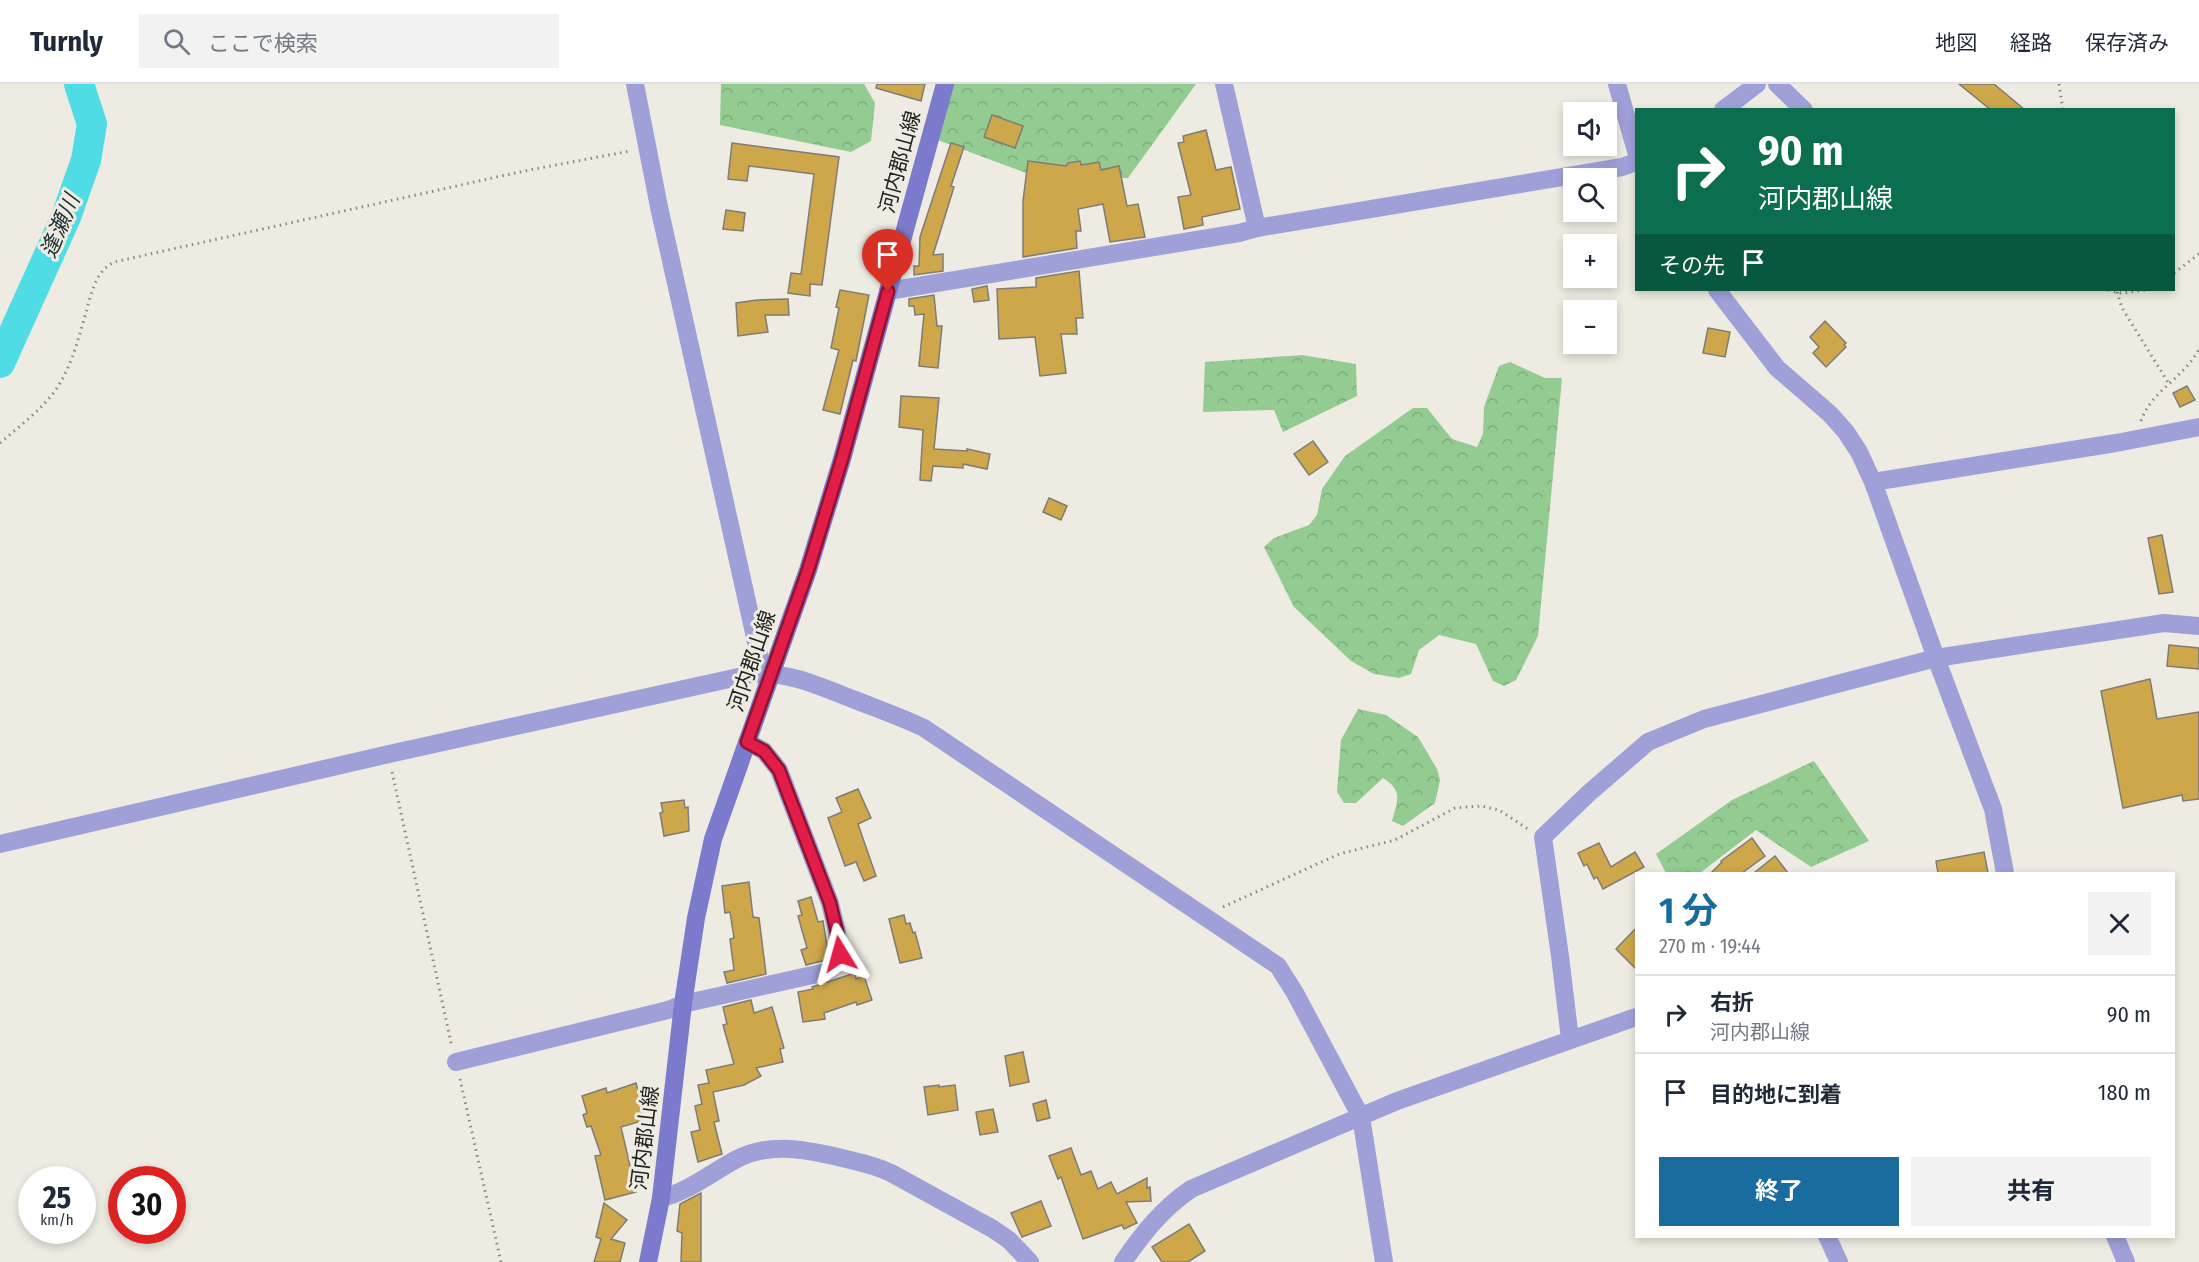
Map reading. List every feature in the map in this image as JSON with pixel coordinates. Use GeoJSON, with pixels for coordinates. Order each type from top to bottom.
{"type":"FeatureCollection","features":[{"type":"Feature","properties":{"kind":"main road","name":"河内郡山線"},"geometry":{"type":"LineString","coordinates":[[648,1262],[661,1198],[683,1004],[696,918],[713,839],[747,742],[767,673],[808,570],[842,459],[945,84]]}},
{"type":"Feature","properties":{"kind":"street"},"geometry":{"type":"LineString","coordinates":[[634,84],[646,148],[767,673]]}},
{"type":"Feature","properties":{"kind":"street"},"geometry":{"type":"LineString","coordinates":[[1224,84],[1257,228]]}},
{"type":"Feature","properties":{"kind":"street"},"geometry":{"type":"LineString","coordinates":[[1617,84],[1635,147]]}},
{"type":"Feature","properties":{"kind":"street"},"geometry":{"type":"LineString","coordinates":[[1726,108],[1757,84]]}},
{"type":"Feature","properties":{"kind":"street"},"geometry":{"type":"LineString","coordinates":[[1777,84],[1802,108]]}},
{"type":"Feature","properties":{"kind":"street"},"geometry":{"type":"LineString","coordinates":[[888,291],[1239,233],[1257,228],[1610,169],[1635,162]]}},
{"type":"Feature","properties":{"kind":"street"},"geometry":{"type":"LineString","coordinates":[[1718,291],[1777,368],[1830,414],[1859,452],[1873,482],[1993,809],[2005,872]]}},
{"type":"Feature","properties":{"kind":"street"},"geometry":{"type":"LineString","coordinates":[[1873,482],[2199,427]]}},
{"type":"Feature","properties":{"kind":"street"},"geometry":{"type":"LineString","coordinates":[[1570,1039],[1543,837],[1648,742],[1704,719],[1739,708],[1936,658],[2164,623],[2199,626]]}},
{"type":"Feature","properties":{"kind":"street"},"geometry":{"type":"LineString","coordinates":[[0,844],[389,754],[767,673],[798,678],[924,728],[1278,966],[1295,993],[1361,1117],[1384,1262]]}},
{"type":"Feature","properties":{"kind":"street"},"geometry":{"type":"LineString","coordinates":[[456,1062],[657,1013],[683,1004],[826,972],[834,966],[840,954],[830,903],[779,770],[764,751],[747,742]]}},
{"type":"Feature","properties":{"kind":"street"},"geometry":{"type":"LineString","coordinates":[[1123,1262],[1142,1234],[1162,1211],[1191,1189],[1397,1101],[1635,1017]]}},
{"type":"Feature","properties":{"kind":"street"},"geometry":{"type":"LineString","coordinates":[[661,1198],[679,1192],[735,1160],[758,1151],[790,1148],[807,1150],[874,1165],[961,1210],[1009,1240],[1030,1262]]}},
{"type":"Feature","properties":{"kind":"street"},"geometry":{"type":"LineString","coordinates":[[1828,1238],[1839,1262]]}},
{"type":"Feature","properties":{"kind":"street"},"geometry":{"type":"LineString","coordinates":[[2116,1238],[2126,1262]]}},
{"type":"Feature","properties":{"kind":"path"},"geometry":{"type":"LineString","coordinates":[[2059,84],[2063,108]]}},
{"type":"Feature","properties":{"kind":"path"},"geometry":{"type":"LineString","coordinates":[[0,442],[46,403],[64,377],[96,281],[105,266],[114,262],[524,171],[646,148]]}},
{"type":"Feature","properties":{"kind":"path"},"geometry":{"type":"LineString","coordinates":[[2175,272],[2199,254]]}},
{"type":"Feature","properties":{"kind":"path"},"geometry":{"type":"LineString","coordinates":[[2112,291],[2140,291]]}},
{"type":"Feature","properties":{"kind":"path"},"geometry":{"type":"LineString","coordinates":[[2117,292],[2122,308],[2169,385]]}},
{"type":"Feature","properties":{"kind":"path"},"geometry":{"type":"LineString","coordinates":[[2139,438],[2138,431],[2146,409],[2193,361],[2199,349]]}},
{"type":"Feature","properties":{"kind":"path"},"geometry":{"type":"LineString","coordinates":[[389,754],[501,1262]]}},
{"type":"Feature","properties":{"kind":"path"},"geometry":{"type":"LineString","coordinates":[[1204,916],[1339,854],[1395,840],[1455,808],[1481,806],[1499,810],[1543,837]]}},
{"type":"Feature","properties":{"kind":"green space"},"geometry":{"type":"Polygon","coordinates":[[[721,84],[864,84],[875,103],[871,141],[851,152],[720,125],[721,84]]]}},
{"type":"Feature","properties":{"kind":"green space"},"geometry":{"type":"Polygon","coordinates":[[[945,84],[1196,84],[1128,178],[1037,177],[927,136],[945,84]]]}},
{"type":"Feature","properties":{"kind":"green space"},"geometry":{"type":"Polygon","coordinates":[[[1302,355],[1356,364],[1357,396],[1283,432],[1274,410],[1203,412],[1205,362],[1302,355]]]}},
{"type":"Feature","properties":{"kind":"green space"},"geometry":{"type":"Polygon","coordinates":[[[1510,362],[1545,378],[1562,378],[1538,636],[1516,680],[1504,686],[1493,681],[1476,644],[1439,635],[1419,650],[1411,674],[1399,678],[1374,674],[1351,661],[1294,607],[1264,547],[1274,538],[1309,525],[1317,515],[1322,489],[1345,456],[1413,408],[1427,408],[1452,439],[1477,447],[1483,434],[1484,407],[1499,366],[1510,362]]]}},
{"type":"Feature","properties":{"kind":"green space"},"geometry":{"type":"Polygon","coordinates":[[[1358,709],[1386,715],[1418,737],[1437,769],[1440,780],[1435,803],[1403,826],[1392,821],[1397,802],[1396,792],[1394,787],[1383,778],[1356,803],[1344,803],[1337,792],[1341,740],[1358,709]]]}},
{"type":"Feature","properties":{"kind":"green space"},"geometry":{"type":"Polygon","coordinates":[[[1814,761],[1869,841],[1811,867],[1756,830],[1701,872],[1665,872],[1656,854],[1732,800],[1814,761]]]}},
{"type":"Feature","properties":{"kind":"building"},"geometry":{"type":"Polygon","coordinates":[[[877,84],[925,84],[921,101],[876,88],[877,84]]]}},
{"type":"Feature","properties":{"kind":"building"},"geometry":{"type":"Polygon","coordinates":[[[1959,84],[1994,84],[2023,108],[1989,108],[1959,84]]]}},
{"type":"Feature","properties":{"kind":"building"},"geometry":{"type":"Polygon","coordinates":[[[992,115],[1023,126],[1015,148],[984,137],[992,115]]]}},
{"type":"Feature","properties":{"kind":"building"},"geometry":{"type":"Polygon","coordinates":[[[1206,130],[1216,170],[1231,167],[1240,209],[1202,217],[1203,225],[1184,229],[1178,197],[1191,195],[1178,143],[1184,142],[1183,136],[1206,130]]]}},
{"type":"Feature","properties":{"kind":"building"},"geometry":{"type":"Polygon","coordinates":[[[732,143],[839,157],[822,285],[810,284],[810,296],[788,293],[791,273],[801,274],[814,174],[749,166],[747,181],[728,179],[732,143]]]}},
{"type":"Feature","properties":{"kind":"building"},"geometry":{"type":"Polygon","coordinates":[[[951,143],[964,147],[933,255],[943,254],[943,271],[914,275],[914,266],[919,266],[920,237],[951,143]]]}},
{"type":"Feature","properties":{"kind":"building"},"geometry":{"type":"Polygon","coordinates":[[[1028,161],[1066,166],[1068,163],[1080,161],[1081,165],[1099,162],[1101,170],[1119,166],[1127,206],[1138,204],[1145,237],[1110,242],[1103,204],[1078,209],[1081,231],[1076,231],[1077,248],[1023,257],[1023,201],[1028,161]]]}},
{"type":"Feature","properties":{"kind":"building"},"geometry":{"type":"Polygon","coordinates":[[[726,210],[745,213],[743,231],[723,229],[726,210]]]}},
{"type":"Feature","properties":{"kind":"building"},"geometry":{"type":"Polygon","coordinates":[[[1079,271],[1083,318],[1076,318],[1077,334],[1061,334],[1066,373],[1040,376],[1035,337],[999,339],[997,289],[1036,287],[1036,278],[1079,271]]]}},
{"type":"Feature","properties":{"kind":"building"},"geometry":{"type":"Polygon","coordinates":[[[987,286],[989,300],[974,302],[972,289],[987,286]]]}},
{"type":"Feature","properties":{"kind":"building"},"geometry":{"type":"Polygon","coordinates":[[[840,290],[869,295],[856,361],[853,360],[840,414],[823,410],[839,350],[831,348],[840,290]]]}},
{"type":"Feature","properties":{"kind":"building"},"geometry":{"type":"Polygon","coordinates":[[[934,295],[937,326],[942,326],[938,368],[919,366],[924,314],[915,315],[914,306],[909,306],[909,299],[934,295]]]}},
{"type":"Feature","properties":{"kind":"building"},"geometry":{"type":"Polygon","coordinates":[[[788,299],[789,315],[765,315],[768,332],[738,336],[736,303],[788,299]]]}},
{"type":"Feature","properties":{"kind":"building"},"geometry":{"type":"Polygon","coordinates":[[[1825,321],[1846,343],[1844,345],[1846,347],[1826,367],[1813,353],[1819,347],[1810,337],[1825,321]]]}},
{"type":"Feature","properties":{"kind":"building"},"geometry":{"type":"Polygon","coordinates":[[[1708,328],[1730,332],[1725,357],[1703,353],[1708,328]]]}},
{"type":"Feature","properties":{"kind":"building"},"geometry":{"type":"Polygon","coordinates":[[[2187,386],[2195,400],[2180,407],[2173,393],[2187,386]]]}},
{"type":"Feature","properties":{"kind":"building"},"geometry":{"type":"Polygon","coordinates":[[[901,396],[939,398],[934,449],[967,451],[967,449],[990,454],[987,469],[963,464],[963,468],[933,466],[931,481],[920,480],[923,430],[899,427],[901,396]]]}},
{"type":"Feature","properties":{"kind":"building"},"geometry":{"type":"Polygon","coordinates":[[[1313,441],[1328,462],[1309,475],[1294,454],[1313,441]]]}},
{"type":"Feature","properties":{"kind":"building"},"geometry":{"type":"Polygon","coordinates":[[[1049,498],[1067,506],[1061,520],[1043,512],[1049,498]]]}},
{"type":"Feature","properties":{"kind":"building"},"geometry":{"type":"Polygon","coordinates":[[[2162,535],[2173,592],[2159,594],[2148,538],[2162,535]]]}},
{"type":"Feature","properties":{"kind":"building"},"geometry":{"type":"Polygon","coordinates":[[[2169,645],[2199,648],[2199,669],[2167,666],[2169,645]]]}},
{"type":"Feature","properties":{"kind":"building"},"geometry":{"type":"Polygon","coordinates":[[[2150,679],[2157,719],[2199,712],[2199,799],[2183,801],[2182,795],[2123,808],[2101,691],[2150,679]]]}},
{"type":"Feature","properties":{"kind":"building"},"geometry":{"type":"Polygon","coordinates":[[[858,789],[871,818],[858,824],[876,876],[864,881],[856,862],[845,866],[828,818],[842,812],[836,798],[858,789]]]}},
{"type":"Feature","properties":{"kind":"building"},"geometry":{"type":"Polygon","coordinates":[[[684,800],[685,808],[688,807],[689,831],[664,836],[660,813],[663,812],[661,803],[684,800]]]}},
{"type":"Feature","properties":{"kind":"building"},"geometry":{"type":"Polygon","coordinates":[[[1752,838],[1765,856],[1743,872],[1712,872],[1721,861],[1752,838]]]}},
{"type":"Feature","properties":{"kind":"building"},"geometry":{"type":"Polygon","coordinates":[[[1599,843],[1611,867],[1635,852],[1644,867],[1603,889],[1597,877],[1594,879],[1587,864],[1584,866],[1578,853],[1599,843]]]}},
{"type":"Feature","properties":{"kind":"building"},"geometry":{"type":"Polygon","coordinates":[[[1984,852],[1988,872],[1938,872],[1936,861],[1984,852]]]}},
{"type":"Feature","properties":{"kind":"building"},"geometry":{"type":"Polygon","coordinates":[[[1775,856],[1787,872],[1755,872],[1775,856]]]}},
{"type":"Feature","properties":{"kind":"building"},"geometry":{"type":"Polygon","coordinates":[[[749,882],[753,917],[759,918],[766,974],[727,983],[724,972],[734,970],[730,939],[734,938],[730,912],[725,913],[722,886],[749,882]]]}},
{"type":"Feature","properties":{"kind":"building"},"geometry":{"type":"Polygon","coordinates":[[[811,897],[818,922],[823,921],[828,952],[826,959],[806,965],[801,950],[807,948],[798,916],[802,915],[798,901],[811,897]]]}},
{"type":"Feature","properties":{"kind":"building"},"geometry":{"type":"Polygon","coordinates":[[[904,915],[906,924],[910,923],[913,933],[915,932],[922,958],[900,963],[889,919],[904,915]]]}},
{"type":"Feature","properties":{"kind":"building"},"geometry":{"type":"Polygon","coordinates":[[[1635,929],[1635,968],[1616,949],[1635,929]]]}},
{"type":"Feature","properties":{"kind":"building"},"geometry":{"type":"Polygon","coordinates":[[[855,973],[856,979],[864,976],[872,1000],[857,1005],[856,1002],[824,1013],[825,1019],[803,1022],[798,992],[813,989],[812,987],[855,973]]]}},
{"type":"Feature","properties":{"kind":"building"},"geometry":{"type":"Polygon","coordinates":[[[751,1000],[754,1013],[772,1007],[784,1048],[780,1049],[783,1062],[756,1068],[761,1076],[744,1085],[713,1092],[719,1121],[714,1122],[722,1154],[698,1162],[691,1132],[700,1130],[695,1106],[702,1104],[698,1085],[709,1083],[706,1070],[734,1064],[723,1025],[727,1024],[723,1007],[751,1000]]]}},
{"type":"Feature","properties":{"kind":"building"},"geometry":{"type":"Polygon","coordinates":[[[1023,1052],[1029,1082],[1010,1086],[1005,1056],[1023,1052]]]}},
{"type":"Feature","properties":{"kind":"building"},"geometry":{"type":"Polygon","coordinates":[[[636,1083],[638,1091],[643,1089],[647,1102],[643,1103],[648,1119],[621,1127],[636,1192],[605,1200],[595,1156],[601,1155],[591,1126],[587,1127],[583,1115],[587,1113],[582,1096],[606,1088],[607,1093],[636,1083]]]}},
{"type":"Feature","properties":{"kind":"building"},"geometry":{"type":"Polygon","coordinates":[[[939,1085],[939,1087],[955,1085],[958,1110],[928,1115],[924,1087],[939,1085]]]}},
{"type":"Feature","properties":{"kind":"building"},"geometry":{"type":"Polygon","coordinates":[[[1046,1100],[1050,1118],[1037,1121],[1033,1104],[1046,1100]]]}},
{"type":"Feature","properties":{"kind":"building"},"geometry":{"type":"Polygon","coordinates":[[[993,1109],[998,1132],[980,1135],[976,1112],[993,1109]]]}},
{"type":"Feature","properties":{"kind":"building"},"geometry":{"type":"Polygon","coordinates":[[[1071,1148],[1081,1175],[1091,1171],[1098,1189],[1111,1182],[1117,1194],[1147,1178],[1151,1201],[1126,1202],[1137,1223],[1124,1229],[1122,1225],[1083,1239],[1061,1177],[1058,1179],[1049,1156],[1071,1148]]]}},
{"type":"Feature","properties":{"kind":"building"},"geometry":{"type":"Polygon","coordinates":[[[701,1193],[701,1262],[681,1262],[682,1233],[677,1231],[680,1204],[701,1193]]]}},
{"type":"Feature","properties":{"kind":"building"},"geometry":{"type":"Polygon","coordinates":[[[1041,1201],[1051,1226],[1022,1237],[1011,1213],[1041,1201]]]}},
{"type":"Feature","properties":{"kind":"building"},"geometry":{"type":"Polygon","coordinates":[[[604,1203],[627,1220],[611,1239],[625,1243],[620,1262],[594,1262],[601,1239],[596,1237],[604,1203]]]}},
{"type":"Feature","properties":{"kind":"building"},"geometry":{"type":"Polygon","coordinates":[[[1189,1224],[1205,1251],[1188,1262],[1162,1262],[1152,1247],[1189,1224]]]}},
{"type":"Feature","properties":{"kind":"waterway","name":"逢瀬川"},"geometry":{"type":"LineString","coordinates":[[0,363],[66,217],[86,160],[92,124],[79,84]]}},
{"type":"Feature","properties":{"kind":"route"},"geometry":{"type":"LineString","coordinates":[[840,954],[830,903],[779,770],[770,756],[759,747],[747,742],[808,570],[842,459],[888,291]]}}]}
